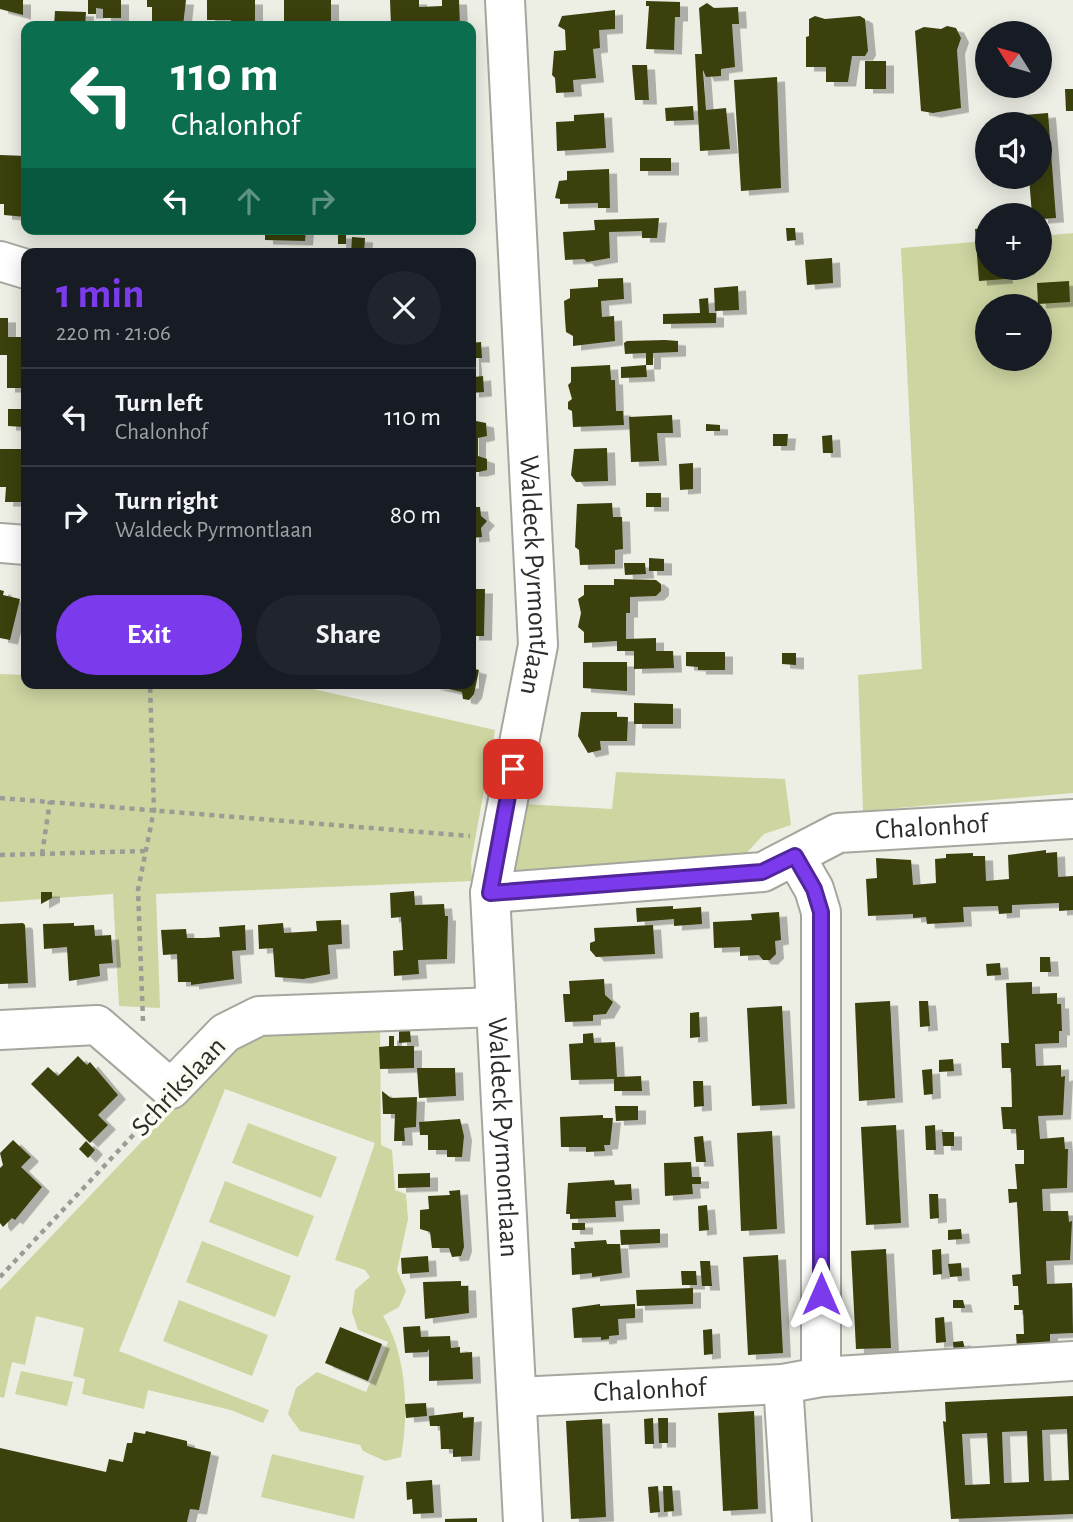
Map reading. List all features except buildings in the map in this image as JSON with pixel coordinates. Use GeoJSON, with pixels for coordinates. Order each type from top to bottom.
{"type":"FeatureCollection","features":[{"type":"Feature","properties":{"kind":"street","name":"Waldeck Pyrmontlaan"},"geometry":{"type":"LineString","coordinates":[[505,0],[538,645],[498,839],[490,893],[523,1522]]}},
{"type":"Feature","properties":{"kind":"street"},"geometry":{"type":"LineString","coordinates":[[0,261],[21,267]]}},
{"type":"Feature","properties":{"kind":"street"},"geometry":{"type":"LineString","coordinates":[[0,543],[21,545]]}},
{"type":"Feature","properties":{"kind":"street","name":"Chalonhof"},"geometry":{"type":"LineString","coordinates":[[490,893],[762,872],[838,833],[1073,818]]}},
{"type":"Feature","properties":{"kind":"street"},"geometry":{"type":"LineString","coordinates":[[795,856],[814,889],[821,912],[821,1377]]}},
{"type":"Feature","properties":{"kind":"street","name":"Schrikslaan"},"geometry":{"type":"LineString","coordinates":[[171,1089],[225,1033],[259,1016],[496,1007]]}},
{"type":"Feature","properties":{"kind":"street"},"geometry":{"type":"LineString","coordinates":[[0,1030],[97,1025],[171,1089]]}},
{"type":"Feature","properties":{"kind":"street","name":"Chalonhof"},"geometry":{"type":"LineString","coordinates":[[517,1397],[783,1384],[821,1377],[1073,1361]]}},
{"type":"Feature","properties":{"kind":"street"},"geometry":{"type":"LineString","coordinates":[[783,1384],[792,1522]]}},
{"type":"Feature","properties":{"kind":"path"},"geometry":{"type":"LineString","coordinates":[[134,1056],[144,1038],[138,890],[154,810],[150,689]]}},
{"type":"Feature","properties":{"kind":"path"},"geometry":{"type":"LineString","coordinates":[[0,798],[498,839]]}},
{"type":"Feature","properties":{"kind":"path"},"geometry":{"type":"LineString","coordinates":[[42,854],[50,802]]}},
{"type":"Feature","properties":{"kind":"path"},"geometry":{"type":"LineString","coordinates":[[0,855],[146,851]]}},
{"type":"Feature","properties":{"kind":"path","name":"Schrikslaan"},"geometry":{"type":"LineString","coordinates":[[0,1277],[161,1106],[171,1089]]}},
{"type":"Feature","properties":{"kind":"green space"},"geometry":{"type":"Polygon","coordinates":[[[1073,233],[1073,793],[863,811],[858,675],[922,669],[901,248],[975,242],[975,280],[1052,280],[1052,235],[1073,233]]]}},
{"type":"Feature","properties":{"kind":"green space"},"geometry":{"type":"Polygon","coordinates":[[[0,674],[21,675],[21,689],[313,689],[495,730],[471,862],[472,881],[156,894],[160,1008],[119,1006],[113,894],[0,902],[0,674]]]}},
{"type":"Feature","properties":{"kind":"green space"},"geometry":{"type":"Polygon","coordinates":[[[616,772],[785,779],[791,825],[764,834],[742,858],[513,870],[524,804],[612,809],[616,772]]]}},
{"type":"Feature","properties":{"kind":"green space"},"geometry":{"type":"Polygon","coordinates":[[[380,1018],[381,1145],[392,1150],[395,1190],[406,1194],[408,1219],[397,1270],[406,1291],[399,1307],[383,1316],[397,1348],[404,1384],[405,1421],[401,1457],[385,1461],[363,1451],[360,1445],[300,1431],[288,1414],[296,1388],[317,1372],[366,1392],[388,1342],[358,1330],[352,1312],[355,1290],[370,1277],[365,1270],[335,1260],[375,1143],[225,1089],[119,1351],[269,1410],[263,1423],[231,1410],[148,1390],[144,1409],[82,1394],[85,1379],[73,1376],[84,1328],[36,1316],[25,1365],[12,1362],[4,1398],[0,1397],[0,1290],[233,1046],[271,1027],[380,1018]]]}},
{"type":"Feature","properties":{"kind":"green space"},"geometry":{"type":"Polygon","coordinates":[[[248,1123],[337,1157],[321,1198],[232,1163],[248,1123]]]}},
{"type":"Feature","properties":{"kind":"green space"},"geometry":{"type":"Polygon","coordinates":[[[225,1181],[314,1216],[298,1257],[209,1222],[225,1181]]]}},
{"type":"Feature","properties":{"kind":"green space"},"geometry":{"type":"Polygon","coordinates":[[[202,1241],[291,1276],[275,1317],[186,1282],[202,1241]]]}},
{"type":"Feature","properties":{"kind":"green space"},"geometry":{"type":"Polygon","coordinates":[[[179,1300],[268,1335],[252,1376],[163,1341],[179,1300]]]}},
{"type":"Feature","properties":{"kind":"green space"},"geometry":{"type":"Polygon","coordinates":[[[21,1371],[73,1382],[67,1406],[15,1394],[21,1371]]]}},
{"type":"Feature","properties":{"kind":"green space"},"geometry":{"type":"Polygon","coordinates":[[[272,1454],[364,1476],[354,1519],[261,1497],[272,1454]]]}},
{"type":"Feature","properties":{"kind":"route"},"geometry":{"type":"LineString","coordinates":[[513,769],[490,893],[762,872],[795,856],[814,889],[821,912],[821,1294]]}}]}
